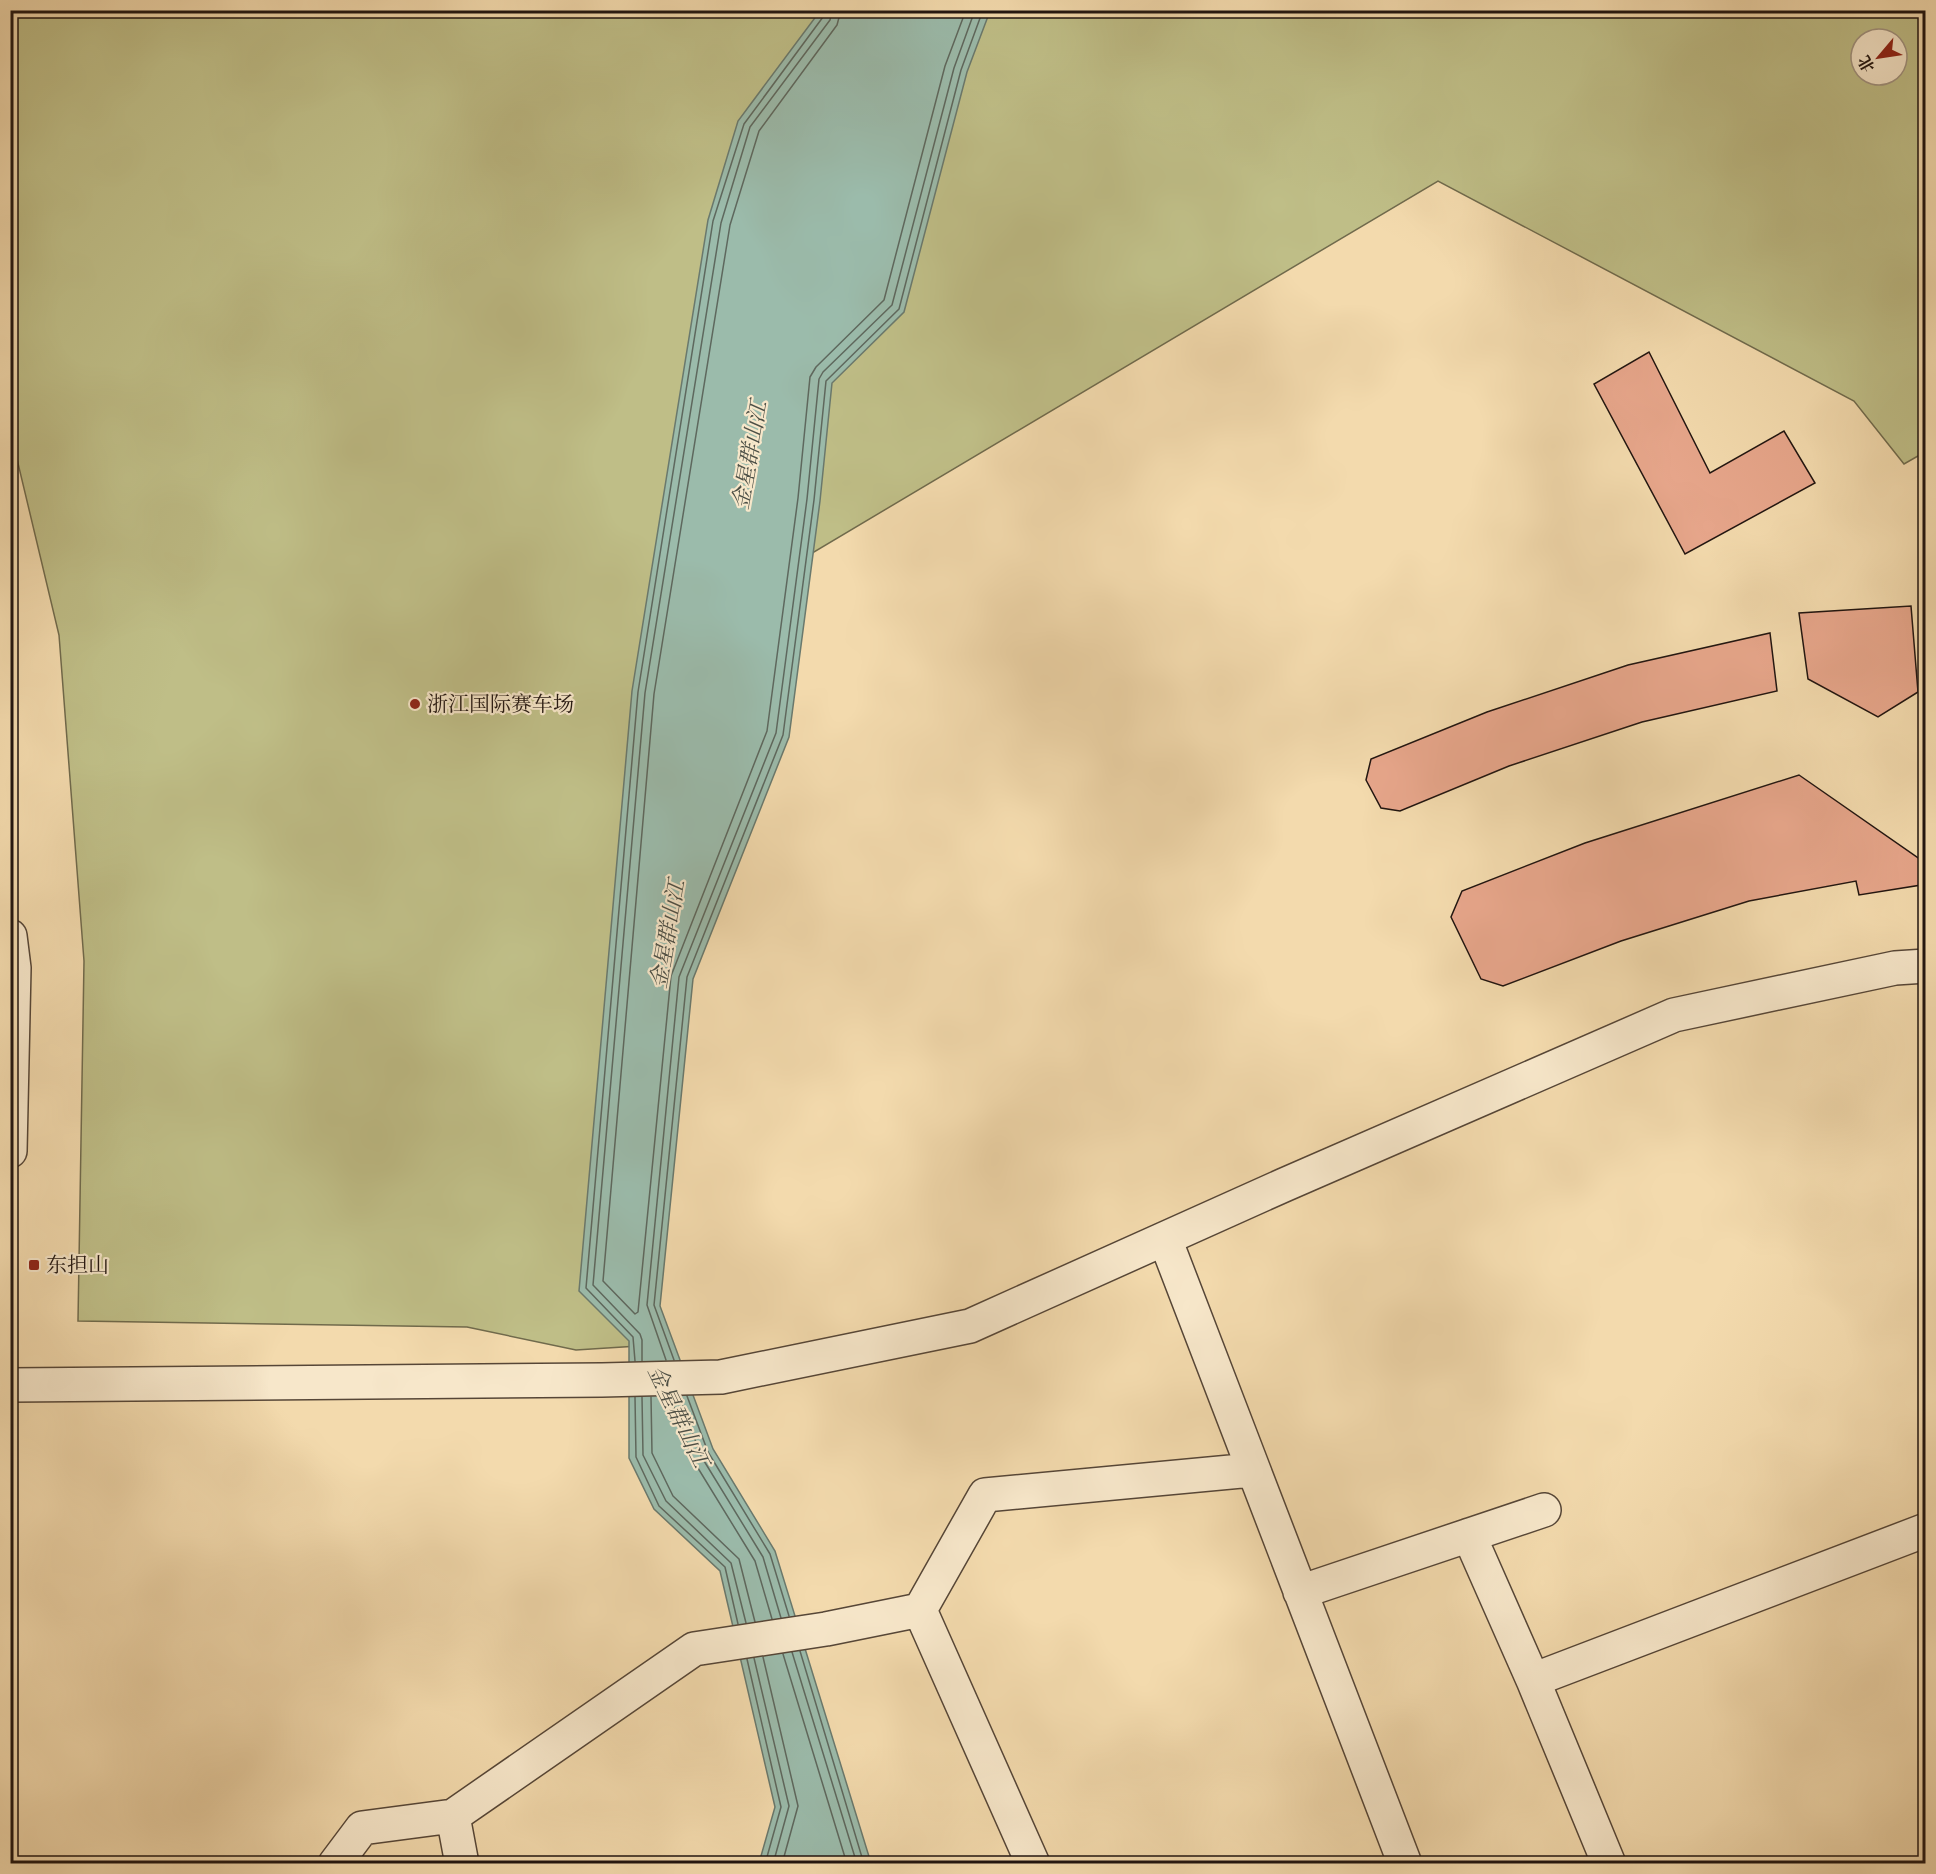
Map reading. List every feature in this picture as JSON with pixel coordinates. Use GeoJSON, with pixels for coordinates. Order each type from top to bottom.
{"type":"FeatureCollection","features":[{"type":"Feature","properties":{"kind":"street"},"geometry":{"type":"LineString","coordinates":[[10,936],[14,968],[10,1151]]}},
{"type":"Feature","properties":{"kind":"street"},"geometry":{"type":"LineString","coordinates":[[10,1385],[721,1377],[970,1326],[1294,1180],[1674,1015],[1895,968],[1926,966]]}},
{"type":"Feature","properties":{"kind":"street"},"geometry":{"type":"LineString","coordinates":[[1165,1239],[1405,1863]]}},
{"type":"Feature","properties":{"kind":"street"},"geometry":{"type":"LineString","coordinates":[[335,1863],[362,1828],[453,1816],[694,1649],[826,1629],[920,1610],[985,1495],[1252,1470]]}},
{"type":"Feature","properties":{"kind":"street"},"geometry":{"type":"LineString","coordinates":[[1300,1592],[1544,1510]]}},
{"type":"Feature","properties":{"kind":"street"},"geometry":{"type":"LineString","coordinates":[[1533,1680],[1926,1530]]}},
{"type":"Feature","properties":{"kind":"street"},"geometry":{"type":"LineString","coordinates":[[1469,1535],[1533,1680],[1609,1863]]}},
{"type":"Feature","properties":{"kind":"street"},"geometry":{"type":"LineString","coordinates":[[920,1610],[1033,1863]]}},
{"type":"Feature","properties":{"kind":"street"},"geometry":{"type":"LineString","coordinates":[[453,1816],[462,1863]]}},
{"type":"Feature","properties":{"kind":"shaded area","name":"浙江国际赛车场"},"geometry":{"type":"Polygon","coordinates":[[[10,11],[1925,11],[1925,452],[1904,464],[1854,401],[1438,181],[792,565],[652,983],[638,1346],[576,1350],[467,1327],[78,1321],[84,961],[59,635],[11,434],[10,11]]]}},
{"type":"Feature","properties":{"kind":"water","name":"金星群山江"},"geometry":{"type":"Polygon","coordinates":[[[820,11],[990,11],[967,72],[904,312],[832,383],[820,501],[789,737],[693,979],[660,1306],[713,1449],[775,1551],[871,1863],[759,1863],[775,1807],[720,1571],[654,1509],[629,1458],[629,1341],[579,1291],[632,691],[708,220],[738,121],[820,11]]]}},
{"type":"Feature","properties":{"kind":"building"},"geometry":{"type":"Polygon","coordinates":[[[1649,352],[1710,473],[1784,431],[1815,483],[1685,554],[1594,384],[1649,352]]]}},
{"type":"Feature","properties":{"kind":"building"},"geometry":{"type":"Polygon","coordinates":[[[1911,606],[1918,692],[1878,717],[1808,679],[1799,613],[1911,606]]]}},
{"type":"Feature","properties":{"kind":"building"},"geometry":{"type":"Polygon","coordinates":[[[1770,633],[1777,691],[1642,722],[1509,766],[1400,811],[1381,808],[1366,780],[1371,759],[1487,712],[1628,665],[1770,633]]]}},
{"type":"Feature","properties":{"kind":"building"},"geometry":{"type":"Polygon","coordinates":[[[1799,775],[1921,860],[1921,885],[1859,895],[1856,881],[1749,901],[1621,941],[1503,986],[1481,979],[1451,917],[1462,891],[1585,843],[1799,775]]]}},
{"type":"Feature","properties":{"kind":"place","name":"浙江国际赛车场"},"geometry":{"type":"Point","coordinates":[415,704]}},
{"type":"Feature","properties":{"kind":"place","name":"东担山"},"geometry":{"type":"Point","coordinates":[34,1265]}}]}
